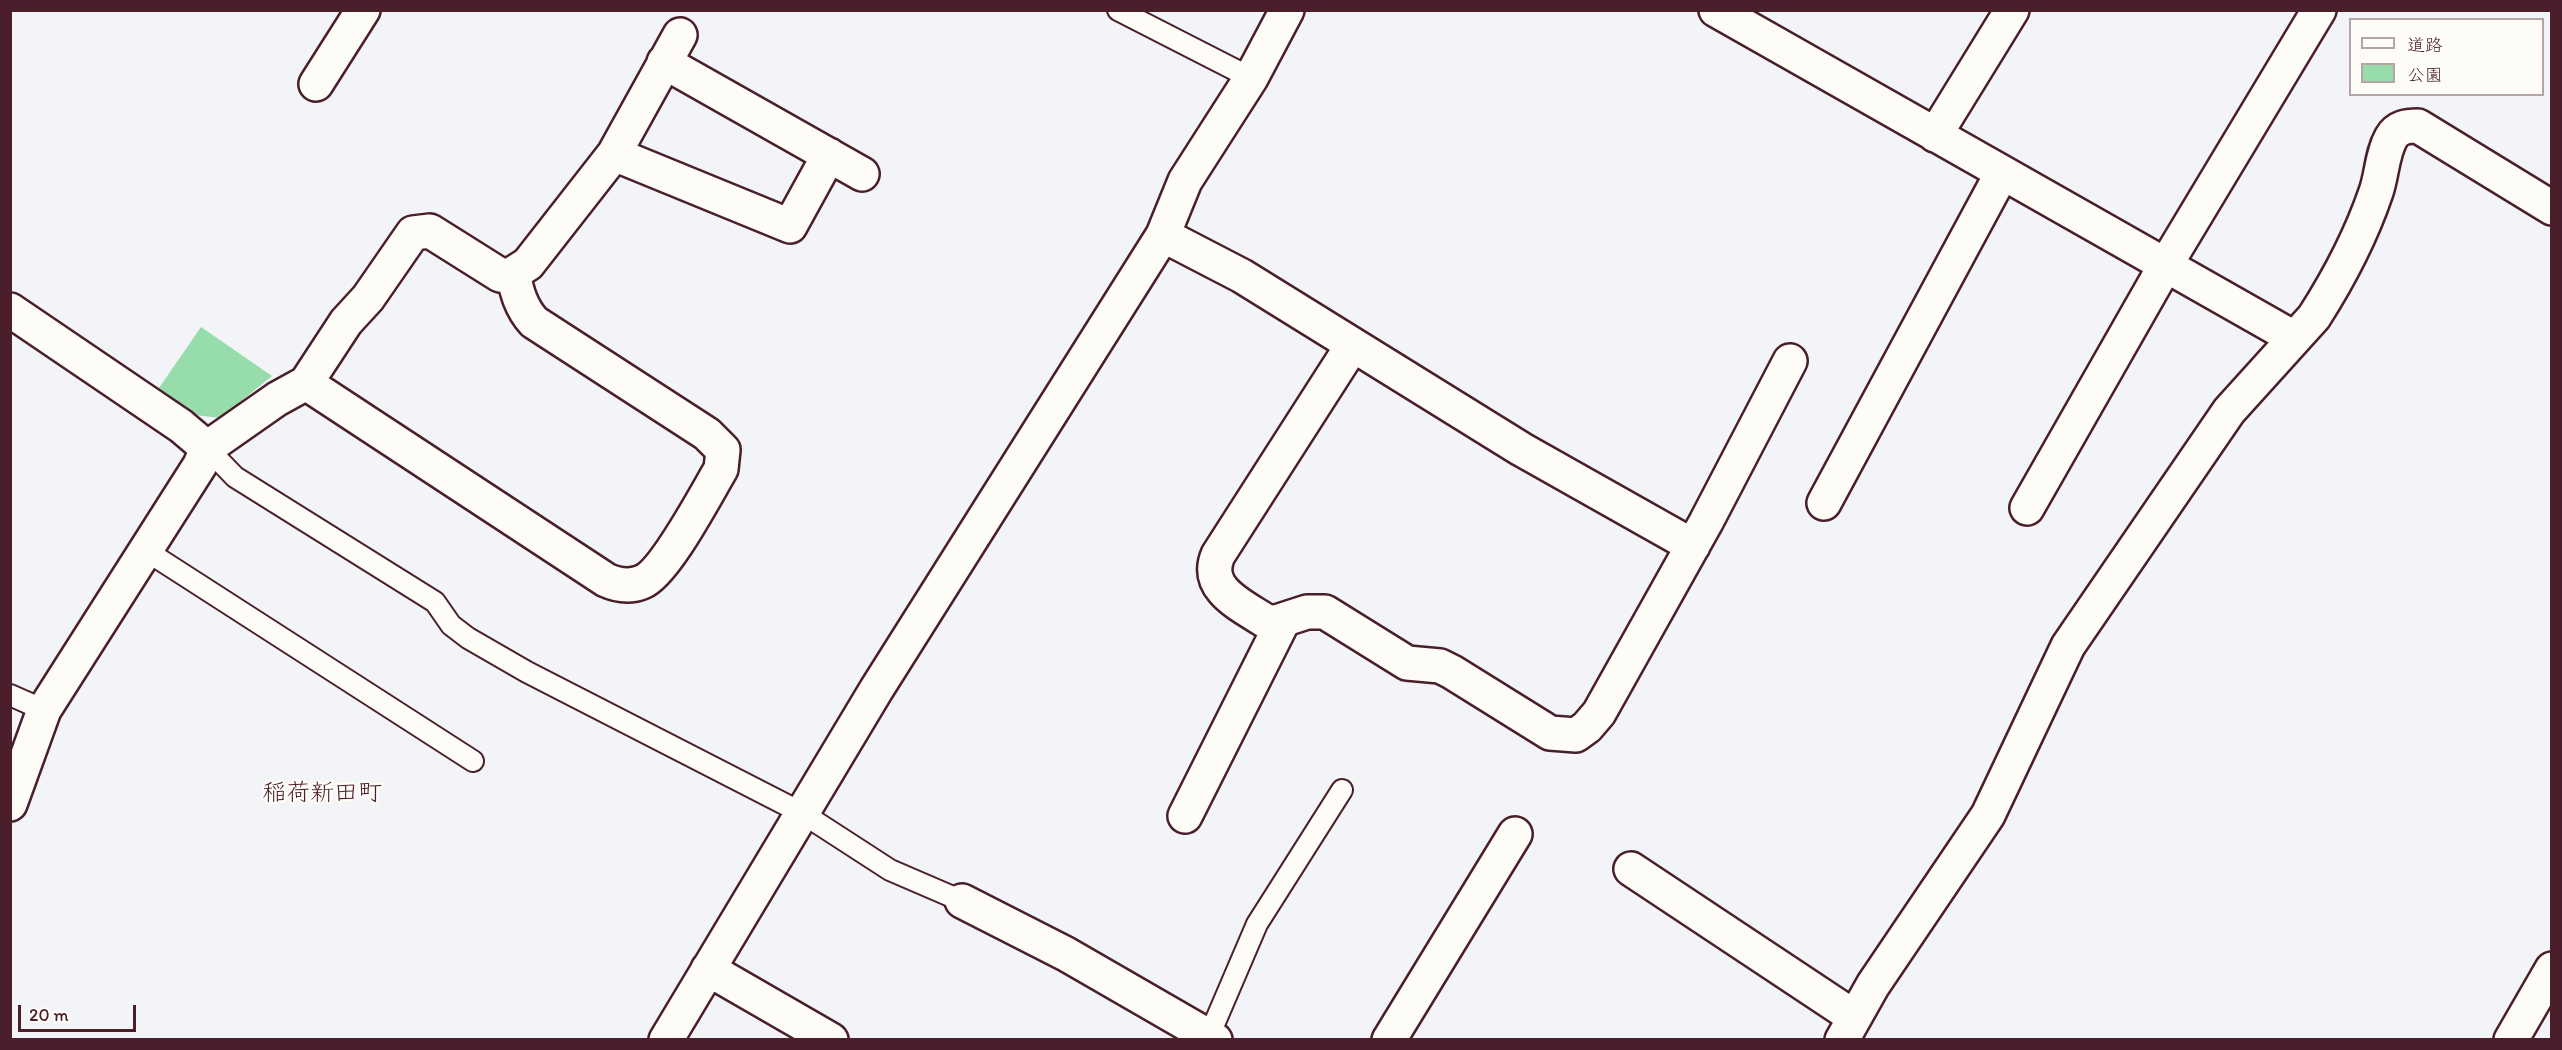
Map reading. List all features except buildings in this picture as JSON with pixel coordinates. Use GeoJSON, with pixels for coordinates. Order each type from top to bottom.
{"type":"FeatureCollection","features":[{"type":"Feature","properties":{"kind":"street"},"geometry":{"type":"LineString","coordinates":[[316,84],[363,10]]}},
{"type":"Feature","properties":{"kind":"street"},"geometry":{"type":"LineString","coordinates":[[666,1040],[876,690],[1163,235],[1185,181],[1251,78],[1287,10]]}},
{"type":"Feature","properties":{"kind":"street"},"geometry":{"type":"LineString","coordinates":[[1716,10],[2287,334],[2293,340]]}},
{"type":"Feature","properties":{"kind":"street"},"geometry":{"type":"LineString","coordinates":[[1935,135],[2012,10]]}},
{"type":"Feature","properties":{"kind":"street"},"geometry":{"type":"LineString","coordinates":[[2027,508],[2165,266],[2319,10]]}},
{"type":"Feature","properties":{"kind":"street"},"geometry":{"type":"LineString","coordinates":[[10,804],[44,710],[200,465],[207,448],[277,399],[306,383],[346,322],[368,298],[413,233],[430,231],[500,275],[513,274],[528,264],[614,154],[672,48],[829,155],[862,174]]}},
{"type":"Feature","properties":{"kind":"street"},"geometry":{"type":"LineString","coordinates":[[1631,868],[1848,1028],[1898,946],[1988,815],[2068,646],[2229,411],[2314,317],[2341,273],[2373,203],[2388,145],[2397,130],[2405,126],[2418,126],[2552,208]]}},
{"type":"Feature","properties":{"kind":"street"},"geometry":{"type":"LineString","coordinates":[[614,154],[790,226],[829,155]]}},
{"type":"Feature","properties":{"kind":"street"},"geometry":{"type":"LineString","coordinates":[[1824,503],[2002,173]]}},
{"type":"Feature","properties":{"kind":"street"},"geometry":{"type":"LineString","coordinates":[[1163,235],[1242,276],[1521,449],[1693,546]]}},
{"type":"Feature","properties":{"kind":"street"},"geometry":{"type":"LineString","coordinates":[[306,383],[606,580],[628,585],[642,582],[660,569],[715,479],[724,460],[723,450],[707,434],[534,322],[526,313],[518,296],[513,274]]}},
{"type":"Feature","properties":{"kind":"street"},"geometry":{"type":"LineString","coordinates":[[10,310],[181,426],[207,448]]}},
{"type":"Feature","properties":{"kind":"street"},"geometry":{"type":"LineString","coordinates":[[1352,346],[1214,564],[1216,584],[1264,620],[1283,621],[1307,612],[1325,612],[1407,663],[1440,666],[1550,732],[1576,735],[1587,727],[1599,713],[1693,546],[1790,361]]}},
{"type":"Feature","properties":{"kind":"street"},"geometry":{"type":"LineString","coordinates":[[1185,816],[1283,621]]}},
{"type":"Feature","properties":{"kind":"street"},"geometry":{"type":"LineString","coordinates":[[1389,1040],[1515,834]]}},
{"type":"Feature","properties":{"kind":"street"},"geometry":{"type":"LineString","coordinates":[[962,901],[1066,954],[1212,1038]]}},
{"type":"Feature","properties":{"kind":"street"},"geometry":{"type":"LineString","coordinates":[[708,969],[831,1040]]}},
{"type":"Feature","properties":{"kind":"street"},"geometry":{"type":"LineString","coordinates":[[2511,1040],[2552,969]]}},
{"type":"Feature","properties":{"kind":"lane"},"geometry":{"type":"LineString","coordinates":[[1118,10],[1251,78]]}},
{"type":"Feature","properties":{"kind":"lane"},"geometry":{"type":"LineString","coordinates":[[207,448],[235,477],[435,602],[451,625],[468,638],[527,672],[802,813],[890,870],[962,901]]}},
{"type":"Feature","properties":{"kind":"lane"},"geometry":{"type":"LineString","coordinates":[[145,550],[473,761]]}},
{"type":"Feature","properties":{"kind":"lane"},"geometry":{"type":"LineString","coordinates":[[10,695],[44,710]]}},
{"type":"Feature","properties":{"kind":"lane"},"geometry":{"type":"LineString","coordinates":[[1212,1038],[1257,924],[1342,790]]}},
{"type":"Feature","properties":{"kind":"green space"},"geometry":{"type":"Polygon","coordinates":[[[201,327],[272,376],[220,418],[195,415],[159,388],[201,327]]]}},
{"type":"Feature","properties":{"kind":"district","name":"稲荷新田町"},"geometry":{"type":"Point","coordinates":[322,794]}}]}
